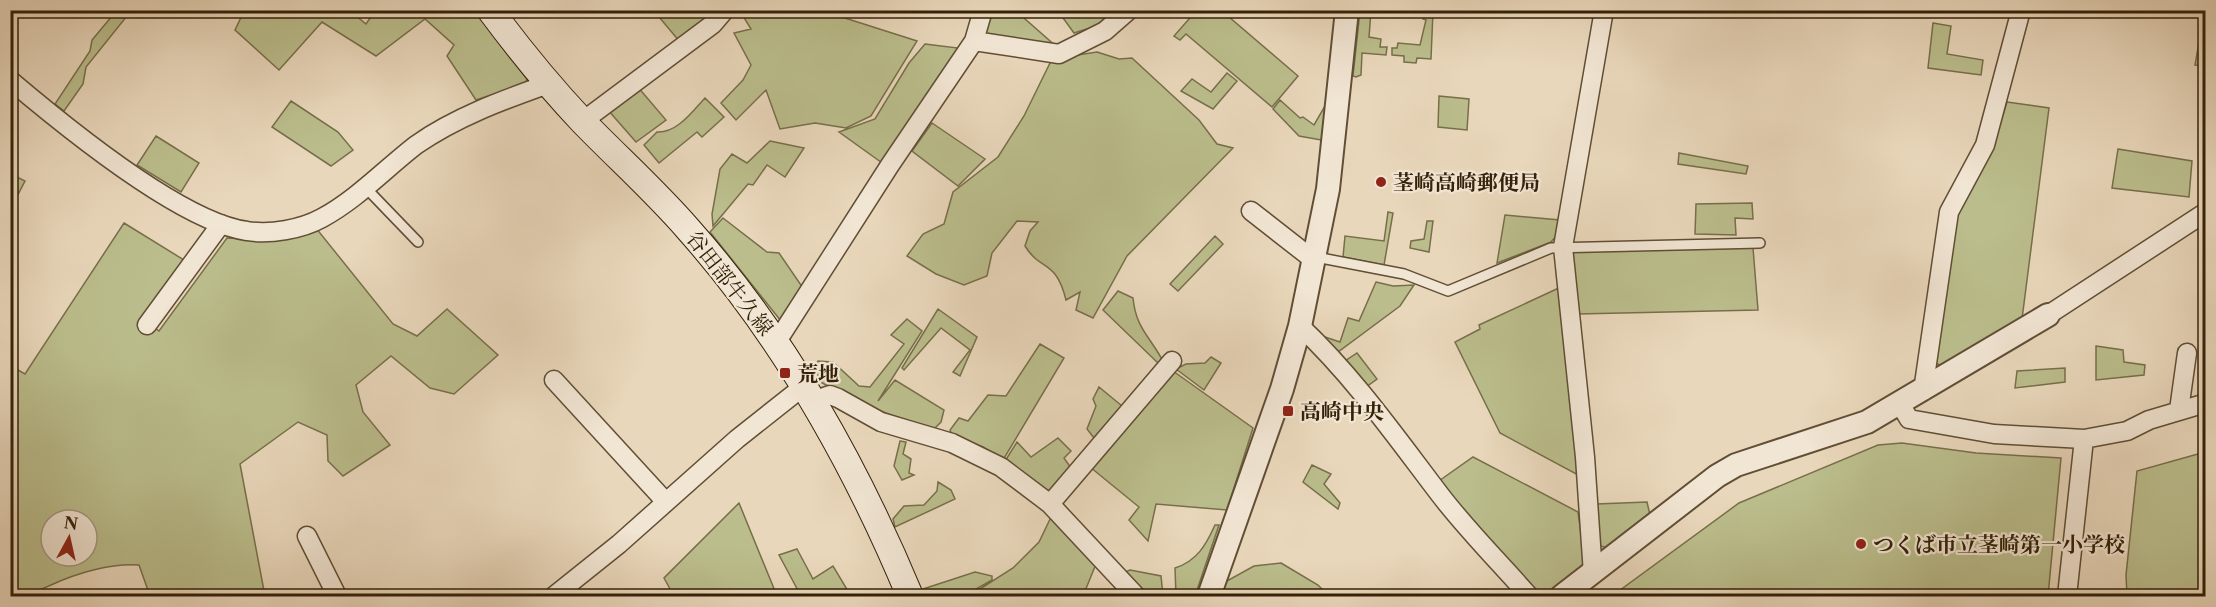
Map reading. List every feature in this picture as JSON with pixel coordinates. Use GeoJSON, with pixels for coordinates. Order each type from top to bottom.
{"type":"FeatureCollection","features":[{"type":"Feature","properties":{"kind":"main road","name":"谷田部牛久線"},"geometry":{"type":"LineString","coordinates":[[490,10],[548,84],[689,230],[776,343],[808,393],[865,495],[910,597]]}},
{"type":"Feature","properties":{"kind":"street"},"geometry":{"type":"LineString","coordinates":[[582,121],[713,24],[725,10]]}},
{"type":"Feature","properties":{"kind":"street"},"geometry":{"type":"LineString","coordinates":[[776,343],[890,165],[974,41],[982,10]]}},
{"type":"Feature","properties":{"kind":"street"},"geometry":{"type":"LineString","coordinates":[[974,41],[1059,54],[1105,30],[1129,10]]}},
{"type":"Feature","properties":{"kind":"street"},"geometry":{"type":"LineString","coordinates":[[1209,597],[1282,389],[1316,259],[1334,140],[1347,10]]}},
{"type":"Feature","properties":{"kind":"street"},"geometry":{"type":"LineString","coordinates":[[1593,574],[1585,458],[1563,247],[1604,10]]}},
{"type":"Feature","properties":{"kind":"street"},"geometry":{"type":"LineString","coordinates":[[1923,391],[1949,212],[1984,145],[2021,10]]}},
{"type":"Feature","properties":{"kind":"street"},"geometry":{"type":"LineString","coordinates":[[10,80],[123,167],[161,193],[221,224],[247,232],[288,229],[323,218],[432,135],[481,109],[548,84]]}},
{"type":"Feature","properties":{"kind":"street"},"geometry":{"type":"LineString","coordinates":[[1251,211],[1316,259]]}},
{"type":"Feature","properties":{"kind":"street"},"geometry":{"type":"LineString","coordinates":[[1562,597],[1717,476],[1736,465],[1845,431],[1899,404],[2048,315],[2205,212]]}},
{"type":"Feature","properties":{"kind":"street"},"geometry":{"type":"LineString","coordinates":[[147,325],[221,224]]}},
{"type":"Feature","properties":{"kind":"street"},"geometry":{"type":"LineString","coordinates":[[1300,326],[1338,364],[1403,442],[1442,497],[1529,597]]}},
{"type":"Feature","properties":{"kind":"street"},"geometry":{"type":"LineString","coordinates":[[2179,410],[2187,353]]}},
{"type":"Feature","properties":{"kind":"street"},"geometry":{"type":"LineString","coordinates":[[1050,504],[1172,361]]}},
{"type":"Feature","properties":{"kind":"street"},"geometry":{"type":"LineString","coordinates":[[554,380],[665,501]]}},
{"type":"Feature","properties":{"kind":"street"},"geometry":{"type":"LineString","coordinates":[[554,597],[619,544],[665,501],[808,393],[830,395],[881,422],[928,435],[978,453],[1001,467],[1050,504],[1136,597]]}},
{"type":"Feature","properties":{"kind":"street"},"geometry":{"type":"LineString","coordinates":[[1899,404],[1909,418],[1920,421],[1995,434],[2084,439],[2127,431],[2179,410],[2205,403]]}},
{"type":"Feature","properties":{"kind":"street"},"geometry":{"type":"LineString","coordinates":[[2067,597],[2084,439]]}},
{"type":"Feature","properties":{"kind":"street"},"geometry":{"type":"LineString","coordinates":[[307,536],[337,597]]}},
{"type":"Feature","properties":{"kind":"lane"},"geometry":{"type":"LineString","coordinates":[[365,187],[418,242]]}},
{"type":"Feature","properties":{"kind":"lane"},"geometry":{"type":"LineString","coordinates":[[1316,259],[1404,274],[1449,291],[1551,248],[1760,243]]}},
{"type":"Feature","properties":{"kind":"green space"},"geometry":{"type":"Polygon","coordinates":[[[117,10],[131,11],[86,67],[83,84],[64,111],[55,104],[90,51],[92,40],[117,10]]]}},
{"type":"Feature","properties":{"kind":"green space"},"geometry":{"type":"Polygon","coordinates":[[[244,11],[350,11],[366,24],[375,11],[476,11],[527,79],[525,84],[476,100],[447,56],[454,45],[425,19],[376,56],[322,22],[279,70],[235,30],[244,11]]]}},
{"type":"Feature","properties":{"kind":"green space"},"geometry":{"type":"Polygon","coordinates":[[[654,11],[721,11],[680,42],[654,11]]]}},
{"type":"Feature","properties":{"kind":"green space"},"geometry":{"type":"Polygon","coordinates":[[[740,11],[823,11],[917,41],[871,116],[846,128],[815,123],[780,129],[766,90],[736,120],[721,103],[743,80],[751,65],[734,33],[751,29],[740,11]]]}},
{"type":"Feature","properties":{"kind":"green space"},"geometry":{"type":"Polygon","coordinates":[[[990,11],[1016,11],[1058,48],[989,40],[986,33],[990,11]]]}},
{"type":"Feature","properties":{"kind":"green space"},"geometry":{"type":"Polygon","coordinates":[[[1058,11],[1113,11],[1096,26],[1074,33],[1058,11]]]}},
{"type":"Feature","properties":{"kind":"green space"},"geometry":{"type":"Polygon","coordinates":[[[1196,11],[1222,11],[1298,76],[1272,107],[1186,34],[1180,40],[1174,36],[1196,11]]]}},
{"type":"Feature","properties":{"kind":"green space"},"geometry":{"type":"Polygon","coordinates":[[[1360,11],[1371,11],[1369,37],[1381,39],[1380,47],[1387,47],[1386,55],[1362,53],[1361,75],[1356,77],[1353,76],[1360,11]]]}},
{"type":"Feature","properties":{"kind":"green space"},"geometry":{"type":"Polygon","coordinates":[[[1423,11],[1433,11],[1431,59],[1417,58],[1416,63],[1404,62],[1404,56],[1392,55],[1392,48],[1397,48],[1398,43],[1420,45],[1426,20],[1423,19],[1423,11]]]}},
{"type":"Feature","properties":{"kind":"green space"},"geometry":{"type":"Polygon","coordinates":[[[1933,23],[1951,26],[1947,54],[1983,60],[1981,75],[1928,68],[1933,23]]]}},
{"type":"Feature","properties":{"kind":"green space"},"geometry":{"type":"Polygon","coordinates":[[[2201,31],[2205,32],[2205,66],[2195,65],[2201,31]]]}},
{"type":"Feature","properties":{"kind":"green space"},"geometry":{"type":"Polygon","coordinates":[[[925,44],[958,48],[885,165],[839,132],[875,119],[909,63],[925,44]]]}},
{"type":"Feature","properties":{"kind":"green space"},"geometry":{"type":"Polygon","coordinates":[[[1097,52],[1119,59],[1132,58],[1199,120],[1217,144],[1233,148],[1127,256],[1093,318],[1076,310],[1080,292],[1066,300],[1058,278],[1025,246],[1030,231],[1038,222],[1017,221],[992,253],[987,276],[964,285],[936,274],[907,256],[923,234],[944,224],[953,192],[998,157],[1024,116],[1052,59],[1097,52]]]}},
{"type":"Feature","properties":{"kind":"green space"},"geometry":{"type":"Polygon","coordinates":[[[1227,73],[1237,81],[1213,109],[1181,91],[1192,79],[1211,92],[1227,73]]]}},
{"type":"Feature","properties":{"kind":"green space"},"geometry":{"type":"Polygon","coordinates":[[[637,86],[666,120],[636,142],[608,110],[637,86]]]}},
{"type":"Feature","properties":{"kind":"green space"},"geometry":{"type":"Polygon","coordinates":[[[1439,96],[1469,99],[1467,130],[1438,127],[1439,96]]]}},
{"type":"Feature","properties":{"kind":"green space"},"geometry":{"type":"Polygon","coordinates":[[[705,98],[724,117],[702,137],[697,132],[659,163],[644,145],[657,132],[678,125],[705,98]]]}},
{"type":"Feature","properties":{"kind":"green space"},"geometry":{"type":"Polygon","coordinates":[[[1280,100],[1300,118],[1303,117],[1314,125],[1325,106],[1321,140],[1299,136],[1273,109],[1280,100]]]}},
{"type":"Feature","properties":{"kind":"green space"},"geometry":{"type":"Polygon","coordinates":[[[291,101],[338,132],[353,150],[331,166],[272,127],[291,101]]]}},
{"type":"Feature","properties":{"kind":"green space"},"geometry":{"type":"Polygon","coordinates":[[[2007,102],[2049,108],[2022,319],[1941,366],[1932,360],[1957,213],[1992,150],[2007,102]]]}},
{"type":"Feature","properties":{"kind":"green space"},"geometry":{"type":"Polygon","coordinates":[[[932,123],[985,159],[958,186],[912,151],[932,123]]]}},
{"type":"Feature","properties":{"kind":"green space"},"geometry":{"type":"Polygon","coordinates":[[[156,136],[199,163],[181,192],[137,165],[156,136]]]}},
{"type":"Feature","properties":{"kind":"green space"},"geometry":{"type":"Polygon","coordinates":[[[770,141],[804,148],[785,177],[767,165],[753,185],[748,184],[713,226],[712,214],[720,169],[732,154],[747,163],[770,141]]]}},
{"type":"Feature","properties":{"kind":"green space"},"geometry":{"type":"Polygon","coordinates":[[[2118,149],[2192,161],[2189,197],[2112,188],[2118,149]]]}},
{"type":"Feature","properties":{"kind":"green space"},"geometry":{"type":"Polygon","coordinates":[[[1679,153],[1748,166],[1746,174],[1678,164],[1679,153]]]}},
{"type":"Feature","properties":{"kind":"green space"},"geometry":{"type":"Polygon","coordinates":[[[11,174],[25,181],[11,208],[11,174]]]}},
{"type":"Feature","properties":{"kind":"green space"},"geometry":{"type":"Polygon","coordinates":[[[1752,203],[1753,219],[1735,218],[1736,235],[1695,234],[1696,204],[1752,203]]]}},
{"type":"Feature","properties":{"kind":"green space"},"geometry":{"type":"Polygon","coordinates":[[[1388,212],[1393,213],[1384,265],[1343,257],[1345,236],[1384,241],[1388,212]]]}},
{"type":"Feature","properties":{"kind":"green space"},"geometry":{"type":"Polygon","coordinates":[[[1505,215],[1560,220],[1558,234],[1551,242],[1497,263],[1505,215]]]}},
{"type":"Feature","properties":{"kind":"green space"},"geometry":{"type":"Polygon","coordinates":[[[723,218],[767,252],[779,253],[805,291],[781,321],[710,232],[723,218]]]}},
{"type":"Feature","properties":{"kind":"green space"},"geometry":{"type":"Polygon","coordinates":[[[1427,221],[1433,221],[1429,252],[1410,248],[1411,241],[1424,239],[1427,221]]]}},
{"type":"Feature","properties":{"kind":"green space"},"geometry":{"type":"Polygon","coordinates":[[[124,223],[184,260],[143,319],[159,331],[227,238],[266,240],[316,228],[393,324],[417,336],[447,309],[498,355],[454,394],[430,388],[391,356],[356,385],[363,412],[390,445],[343,476],[328,461],[327,435],[298,422],[240,464],[265,596],[150,596],[139,565],[128,565],[94,570],[32,593],[11,596],[11,366],[25,374],[124,223]]]}},
{"type":"Feature","properties":{"kind":"green space"},"geometry":{"type":"Polygon","coordinates":[[[1215,236],[1223,244],[1178,291],[1170,284],[1215,236]]]}},
{"type":"Feature","properties":{"kind":"green space"},"geometry":{"type":"Polygon","coordinates":[[[1753,248],[1758,310],[1577,314],[1570,251],[1753,248]]]}},
{"type":"Feature","properties":{"kind":"green space"},"geometry":{"type":"Polygon","coordinates":[[[1376,282],[1393,286],[1414,285],[1400,306],[1338,352],[1316,334],[1340,342],[1348,318],[1359,321],[1376,282]]]}},
{"type":"Feature","properties":{"kind":"green space"},"geometry":{"type":"Polygon","coordinates":[[[1561,287],[1578,475],[1500,433],[1455,342],[1480,329],[1479,325],[1561,287]]]}},
{"type":"Feature","properties":{"kind":"green space"},"geometry":{"type":"Polygon","coordinates":[[[1118,291],[1133,298],[1140,325],[1164,363],[1159,364],[1103,310],[1118,291]]]}},
{"type":"Feature","properties":{"kind":"green space"},"geometry":{"type":"Polygon","coordinates":[[[938,309],[977,337],[960,376],[953,372],[970,350],[941,328],[904,370],[902,368],[938,309]]]}},
{"type":"Feature","properties":{"kind":"green space"},"geometry":{"type":"Polygon","coordinates":[[[907,319],[922,331],[878,401],[895,380],[944,410],[941,422],[934,429],[871,408],[822,383],[814,368],[818,361],[833,362],[859,386],[870,387],[904,344],[891,335],[907,319]]]}},
{"type":"Feature","properties":{"kind":"green space"},"geometry":{"type":"Polygon","coordinates":[[[1040,344],[1064,358],[1003,460],[983,447],[952,435],[950,430],[959,418],[968,421],[988,395],[1006,396],[1040,344]]]}},
{"type":"Feature","properties":{"kind":"green space"},"geometry":{"type":"Polygon","coordinates":[[[2096,346],[2123,350],[2124,362],[2145,365],[2144,375],[2096,380],[2096,346]]]}},
{"type":"Feature","properties":{"kind":"green space"},"geometry":{"type":"Polygon","coordinates":[[[1357,353],[1377,379],[1366,387],[1345,361],[1357,353]]]}},
{"type":"Feature","properties":{"kind":"green space"},"geometry":{"type":"Polygon","coordinates":[[[1211,357],[1221,363],[1204,390],[1176,369],[1186,364],[1205,363],[1211,357]]]}},
{"type":"Feature","properties":{"kind":"green space"},"geometry":{"type":"Polygon","coordinates":[[[2065,368],[2065,382],[2015,388],[2017,371],[2065,368]]]}},
{"type":"Feature","properties":{"kind":"green space"},"geometry":{"type":"Polygon","coordinates":[[[1173,371],[1253,428],[1227,510],[1156,504],[1148,541],[1129,520],[1139,507],[1090,467],[1173,371]]]}},
{"type":"Feature","properties":{"kind":"green space"},"geometry":{"type":"Polygon","coordinates":[[[1099,387],[1122,406],[1094,438],[1087,429],[1096,406],[1093,399],[1099,387]]]}},
{"type":"Feature","properties":{"kind":"green space"},"geometry":{"type":"Polygon","coordinates":[[[1058,438],[1071,451],[1064,458],[1071,468],[1051,491],[1047,492],[1005,461],[1017,442],[1031,457],[1058,438]]]}},
{"type":"Feature","properties":{"kind":"green space"},"geometry":{"type":"Polygon","coordinates":[[[900,441],[906,442],[903,454],[911,459],[909,473],[914,475],[902,480],[894,466],[900,441]]]}},
{"type":"Feature","properties":{"kind":"green space","name":"つくば市立茎崎第一小学校"},"geometry":{"type":"Polygon","coordinates":[[[1902,443],[1976,453],[2061,458],[2048,596],[1612,596],[1739,503],[1878,445],[1902,443]]]}},
{"type":"Feature","properties":{"kind":"green space"},"geometry":{"type":"Polygon","coordinates":[[[2205,452],[2205,596],[2127,596],[2126,575],[2137,471],[2205,452]]]}},
{"type":"Feature","properties":{"kind":"green space"},"geometry":{"type":"Polygon","coordinates":[[[1473,457],[1578,512],[1585,565],[1545,595],[1538,594],[1436,483],[1473,457]]]}},
{"type":"Feature","properties":{"kind":"green space"},"geometry":{"type":"Polygon","coordinates":[[[1312,465],[1331,474],[1324,484],[1340,503],[1338,509],[1303,482],[1312,465]]]}},
{"type":"Feature","properties":{"kind":"green space"},"geometry":{"type":"Polygon","coordinates":[[[938,482],[951,490],[955,499],[895,527],[893,519],[904,506],[924,505],[937,491],[938,482]]]}},
{"type":"Feature","properties":{"kind":"green space"},"geometry":{"type":"Polygon","coordinates":[[[1647,502],[1650,515],[1607,548],[1598,545],[1597,504],[1647,502]]]}},
{"type":"Feature","properties":{"kind":"green space"},"geometry":{"type":"Polygon","coordinates":[[[739,503],[777,596],[674,596],[664,578],[739,503]]]}},
{"type":"Feature","properties":{"kind":"green space"},"geometry":{"type":"Polygon","coordinates":[[[1052,515],[1096,564],[1083,596],[969,596],[1013,568],[1039,542],[1052,515]]]}},
{"type":"Feature","properties":{"kind":"green space"},"geometry":{"type":"Polygon","coordinates":[[[1215,525],[1219,525],[1195,596],[1176,596],[1175,568],[1195,557],[1215,525]]]}},
{"type":"Feature","properties":{"kind":"green space"},"geometry":{"type":"Polygon","coordinates":[[[797,549],[813,579],[833,566],[851,596],[801,596],[779,555],[797,549]]]}},
{"type":"Feature","properties":{"kind":"green space"},"geometry":{"type":"Polygon","coordinates":[[[1281,563],[1318,585],[1329,596],[1221,596],[1225,582],[1254,566],[1281,563]]]}},
{"type":"Feature","properties":{"kind":"green space"},"geometry":{"type":"Polygon","coordinates":[[[1130,570],[1161,576],[1163,596],[1146,596],[1123,573],[1130,570]]]}},
{"type":"Feature","properties":{"kind":"green space"},"geometry":{"type":"Polygon","coordinates":[[[975,572],[992,576],[992,580],[964,596],[926,596],[923,589],[975,572]]]}},
{"type":"Feature","properties":{"kind":"place","name":"茎崎高崎郵便局"},"geometry":{"type":"Point","coordinates":[1381,182]}},
{"type":"Feature","properties":{"kind":"place","name":"荒地"},"geometry":{"type":"Point","coordinates":[785,373]}},
{"type":"Feature","properties":{"kind":"place","name":"高崎中央"},"geometry":{"type":"Point","coordinates":[1288,411]}},
{"type":"Feature","properties":{"kind":"place","name":"つくば市立茎崎第一小学校"},"geometry":{"type":"Point","coordinates":[1861,544]}}]}
